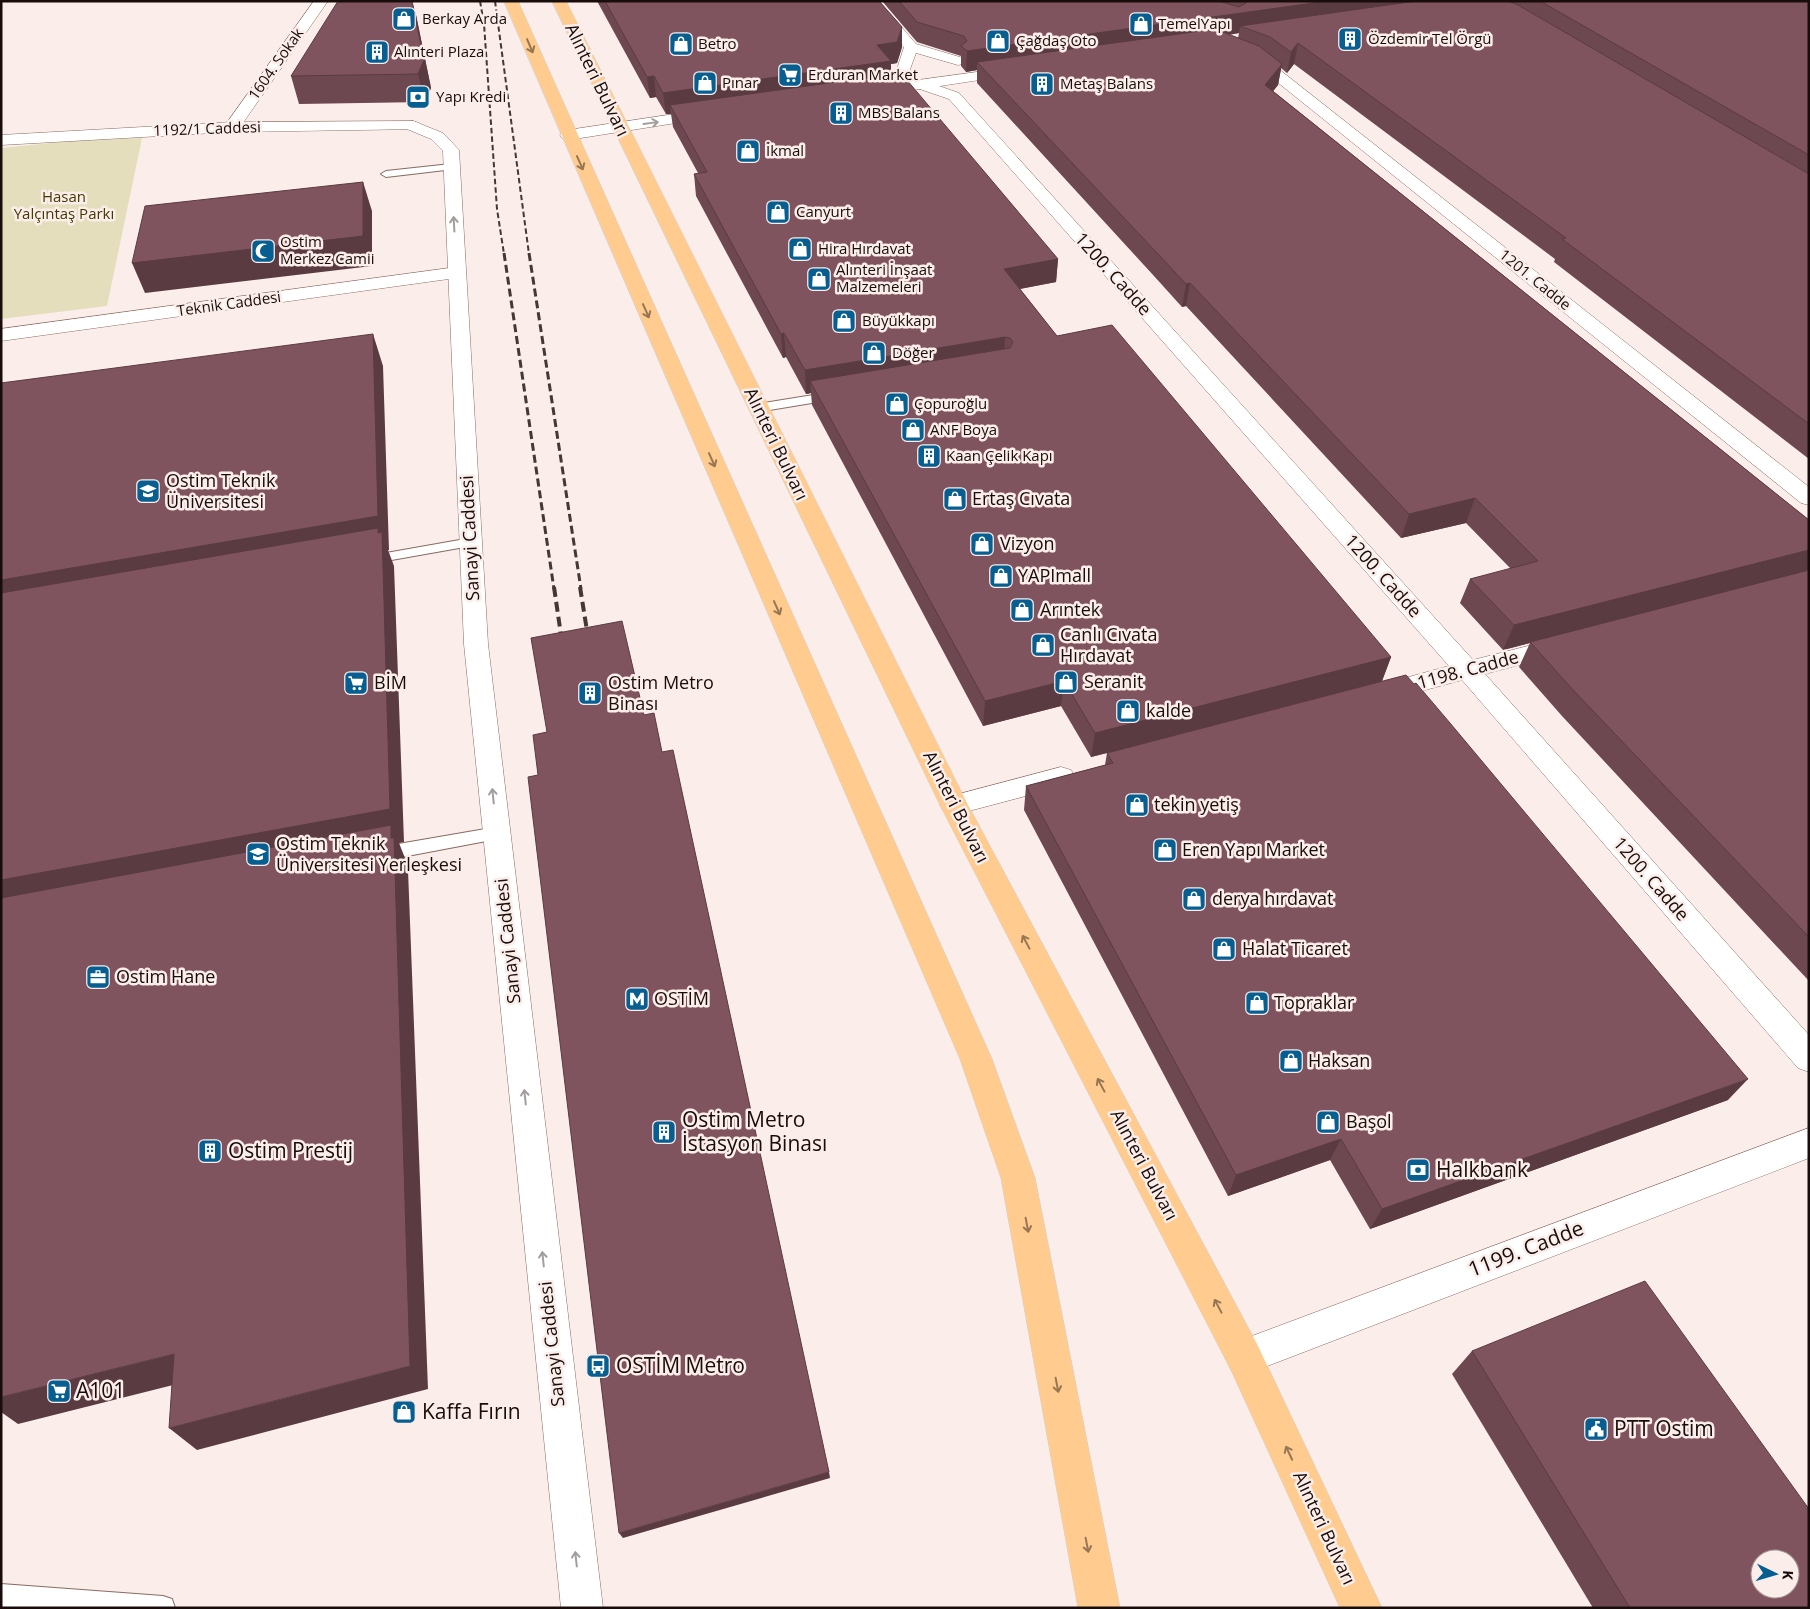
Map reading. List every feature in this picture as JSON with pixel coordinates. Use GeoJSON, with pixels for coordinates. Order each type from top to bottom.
{"type":"FeatureCollection","features":[{"type":"Feature","properties":{"kind":"main road"},"geometry":{"type":"LineString","coordinates":[[511,1],[568,123],[976,1059],[1018,1178],[1099,1608]]}},
{"type":"Feature","properties":{"kind":"main road","name":"Alınteri Bulvarı"},"geometry":{"type":"LineString","coordinates":[[558,1],[954,806],[1244,1357],[1361,1608]]}},
{"type":"Feature","properties":{"kind":"street","name":"1604. Sokak"},"geometry":{"type":"LineString","coordinates":[[232,127],[321,1]]}},
{"type":"Feature","properties":{"kind":"street"},"geometry":{"type":"LineString","coordinates":[[871,1],[911,47],[963,60]]}},
{"type":"Feature","properties":{"kind":"street"},"geometry":{"type":"LineString","coordinates":[[899,69],[911,47]]}},
{"type":"Feature","properties":{"kind":"street","name":"1201. Cadde"},"geometry":{"type":"LineString","coordinates":[[1238,53],[1260,53],[1809,498]]}},
{"type":"Feature","properties":{"kind":"street"},"geometry":{"type":"LineString","coordinates":[[899,69],[963,60]]}},
{"type":"Feature","properties":{"kind":"street"},"geometry":{"type":"LineString","coordinates":[[963,60],[970,77]]}},
{"type":"Feature","properties":{"kind":"street","name":"1200. Cadde"},"geometry":{"type":"LineString","coordinates":[[899,69],[918,84],[954,96],[1467,670],[1809,1058]]}},
{"type":"Feature","properties":{"kind":"street"},"geometry":{"type":"LineString","coordinates":[[860,92],[1028,69]]}},
{"type":"Feature","properties":{"kind":"street"},"geometry":{"type":"LineString","coordinates":[[954,96],[970,77]]}},
{"type":"Feature","properties":{"kind":"street"},"geometry":{"type":"LineString","coordinates":[[568,123],[615,114],[724,112]]}},
{"type":"Feature","properties":{"kind":"street","name":"1192/1 Caddesi"},"geometry":{"type":"LineString","coordinates":[[1,140],[232,127],[413,126]]}},
{"type":"Feature","properties":{"kind":"street","name":"Sanayi Caddesi"},"geometry":{"type":"LineString","coordinates":[[413,126],[437,136],[451,150],[476,644],[582,1608]]}},
{"type":"Feature","properties":{"kind":"street","name":"Teknik Caddesi"},"geometry":{"type":"LineString","coordinates":[[1,334],[457,273]]}},
{"type":"Feature","properties":{"kind":"street","name":"1198. Cadde"},"geometry":{"type":"LineString","coordinates":[[1362,698],[1581,640]]}},
{"type":"Feature","properties":{"kind":"street"},"geometry":{"type":"LineString","coordinates":[[954,806],[1087,770]]}},
{"type":"Feature","properties":{"kind":"street","name":"1199. Cadde"},"geometry":{"type":"LineString","coordinates":[[1244,1357],[1809,1143]]}},
{"type":"Feature","properties":{"kind":"lane"},"geometry":{"type":"LineString","coordinates":[[386,174],[451,167]]}},
{"type":"Feature","properties":{"kind":"lane"},"geometry":{"type":"LineString","coordinates":[[758,408],[848,393]]}},
{"type":"Feature","properties":{"kind":"lane"},"geometry":{"type":"LineString","coordinates":[[353,563],[471,542]]}},
{"type":"Feature","properties":{"kind":"lane"},"geometry":{"type":"LineString","coordinates":[[360,858],[496,833]]}},
{"type":"Feature","properties":{"kind":"lane"},"geometry":{"type":"LineString","coordinates":[[1,1596],[163,1608]]}},
{"type":"Feature","properties":{"kind":"green space","name":"Hasan Yalçıntaş Parkı"},"geometry":{"type":"Polygon","coordinates":[[[142,138],[107,306],[1,319],[1,148],[71,141],[142,138]]]}},
{"type":"Feature","properties":{"kind":"building"},"geometry":{"type":"Polygon","coordinates":[[[338,1],[412,1],[424,60],[418,74],[291,76],[338,1]]]}},
{"type":"Feature","properties":{"kind":"building"},"geometry":{"type":"Polygon","coordinates":[[[605,1],[879,1],[902,27],[897,42],[877,45],[891,61],[663,93],[654,76],[647,77],[605,1]]]}},
{"type":"Feature","properties":{"kind":"building"},"geometry":{"type":"Polygon","coordinates":[[[899,1],[1219,1],[1239,7],[1247,1],[1328,1],[967,51],[961,46],[967,41],[964,36],[917,22],[899,1]]]}},
{"type":"Feature","properties":{"kind":"building"},"geometry":{"type":"Polygon","coordinates":[[[1416,1],[1508,1],[1518,5],[1809,174],[1809,424],[1562,239],[1566,238],[1298,43],[1291,52],[1270,37],[1240,26],[1416,1]]]}},
{"type":"Feature","properties":{"kind":"building"},"geometry":{"type":"Polygon","coordinates":[[[1540,1],[1809,1],[1809,155],[1540,1]]]}},
{"type":"Feature","properties":{"kind":"building"},"geometry":{"type":"Polygon","coordinates":[[[1215,29],[1259,46],[1282,64],[1265,85],[1809,520],[1809,550],[1514,625],[1470,579],[1538,561],[1475,498],[1409,514],[1190,283],[1186,284],[977,62],[1215,29]]]}},
{"type":"Feature","properties":{"kind":"building"},"geometry":{"type":"Polygon","coordinates":[[[901,73],[1058,259],[1004,269],[1057,336],[1112,325],[1391,657],[1095,733],[1064,681],[985,701],[810,381],[1010,348],[1013,342],[1010,338],[1005,337],[805,370],[784,333],[781,334],[694,174],[707,172],[670,105],[901,73]]]}},
{"type":"Feature","properties":{"kind":"building"},"geometry":{"type":"Polygon","coordinates":[[[363,182],[363,236],[132,263],[145,206],[363,182]]]}},
{"type":"Feature","properties":{"kind":"building"},"geometry":{"type":"Polygon","coordinates":[[[373,334],[378,516],[1,580],[1,383],[373,334]]]}},
{"type":"Feature","properties":{"kind":"building"},"geometry":{"type":"Polygon","coordinates":[[[378,528],[378,533],[382,532],[390,809],[1,880],[1,593],[378,528]]]}},
{"type":"Feature","properties":{"kind":"building"},"geometry":{"type":"Polygon","coordinates":[[[1809,570],[1809,937],[1574,691],[1530,642],[1809,570]]]}},
{"type":"Feature","properties":{"kind":"building","name":"Ostim Metro İstasyon Binası"},"geometry":{"type":"Polygon","coordinates":[[[622,621],[644,715],[654,713],[662,752],[673,750],[829,1472],[619,1533],[528,777],[538,775],[533,735],[547,732],[531,638],[622,621]]]}},
{"type":"Feature","properties":{"kind":"building"},"geometry":{"type":"Polygon","coordinates":[[[1406,675],[1414,684],[1416,683],[1450,723],[1748,1079],[1382,1209],[1341,1139],[1236,1175],[1026,786],[1113,763],[1107,753],[1406,675]]]}},
{"type":"Feature","properties":{"kind":"building","name":"Ostim Prestij"},"geometry":{"type":"Polygon","coordinates":[[[391,825],[391,838],[394,838],[410,1366],[169,1428],[174,1354],[1,1397],[1,898],[391,825]]]}},
{"type":"Feature","properties":{"kind":"building","name":"PTT Ostim"},"geometry":{"type":"Polygon","coordinates":[[[1645,1281],[1809,1509],[1809,1608],[1630,1608],[1472,1351],[1645,1281]]]}},
{"type":"Feature","properties":{"kind":"railway"},"geometry":{"type":"LineString","coordinates":[[480,1],[484,24],[497,209],[504,254]]}},
{"type":"Feature","properties":{"kind":"railway"},"geometry":{"type":"LineString","coordinates":[[495,1],[529,254]]}},
{"type":"Feature","properties":{"kind":"railway"},"geometry":{"type":"LineString","coordinates":[[504,253],[554,589]]}},
{"type":"Feature","properties":{"kind":"railway"},"geometry":{"type":"LineString","coordinates":[[529,253],[581,589]]}},
{"type":"Feature","properties":{"kind":"railway"},"geometry":{"type":"LineString","coordinates":[[554,587],[562,642]]}},
{"type":"Feature","properties":{"kind":"railway"},"geometry":{"type":"LineString","coordinates":[[580,587],[588,637]]}},
{"type":"Feature","properties":{"kind":"place","name":"Berkay Arda"},"geometry":{"type":"Point","coordinates":[404,19]}},
{"type":"Feature","properties":{"kind":"place","name":"TemelYapı"},"geometry":{"type":"Point","coordinates":[1141,24]}},
{"type":"Feature","properties":{"kind":"place","name":"Özdemir Tel Örgü"},"geometry":{"type":"Point","coordinates":[1350,39]}},
{"type":"Feature","properties":{"kind":"place","name":"Çağdaş Oto"},"geometry":{"type":"Point","coordinates":[998,41]}},
{"type":"Feature","properties":{"kind":"place","name":"Betro"},"geometry":{"type":"Point","coordinates":[681,44]}},
{"type":"Feature","properties":{"kind":"place","name":"Alınteri Plaza"},"geometry":{"type":"Point","coordinates":[377,52]}},
{"type":"Feature","properties":{"kind":"place","name":"Erduran Market"},"geometry":{"type":"Point","coordinates":[790,75]}},
{"type":"Feature","properties":{"kind":"place","name":"Pınar"},"geometry":{"type":"Point","coordinates":[705,83]}},
{"type":"Feature","properties":{"kind":"place","name":"Metaş Balans"},"geometry":{"type":"Point","coordinates":[1042,84]}},
{"type":"Feature","properties":{"kind":"place","name":"Yapı Kredi"},"geometry":{"type":"Point","coordinates":[418,97]}},
{"type":"Feature","properties":{"kind":"place","name":"MBS Balans"},"geometry":{"type":"Point","coordinates":[841,113]}},
{"type":"Feature","properties":{"kind":"place","name":"İkmal"},"geometry":{"type":"Point","coordinates":[748,151]}},
{"type":"Feature","properties":{"kind":"place","name":"Canyurt"},"geometry":{"type":"Point","coordinates":[778,212]}},
{"type":"Feature","properties":{"kind":"place","name":"Hira Hırdavat"},"geometry":{"type":"Point","coordinates":[800,249]}},
{"type":"Feature","properties":{"kind":"place","name":"Ostim Merkez Camii"},"geometry":{"type":"Point","coordinates":[263,251]}},
{"type":"Feature","properties":{"kind":"place","name":"Alınteri İnşaat Malzemeleri"},"geometry":{"type":"Point","coordinates":[819,279]}},
{"type":"Feature","properties":{"kind":"place","name":"Büyükkapı"},"geometry":{"type":"Point","coordinates":[844,321]}},
{"type":"Feature","properties":{"kind":"place","name":"Döğer"},"geometry":{"type":"Point","coordinates":[874,353]}},
{"type":"Feature","properties":{"kind":"place","name":"Çopuroğlu"},"geometry":{"type":"Point","coordinates":[897,404]}},
{"type":"Feature","properties":{"kind":"place","name":"ANF Boya"},"geometry":{"type":"Point","coordinates":[913,430]}},
{"type":"Feature","properties":{"kind":"place","name":"Kaan Çelik Kapı"},"geometry":{"type":"Point","coordinates":[929,456]}},
{"type":"Feature","properties":{"kind":"place","name":"Ostim Teknik Üniversitesi"},"geometry":{"type":"Point","coordinates":[148,491]}},
{"type":"Feature","properties":{"kind":"place","name":"Ertaş Cıvata"},"geometry":{"type":"Point","coordinates":[955,499]}},
{"type":"Feature","properties":{"kind":"place","name":"Vizyon"},"geometry":{"type":"Point","coordinates":[982,544]}},
{"type":"Feature","properties":{"kind":"place","name":"YAPImall"},"geometry":{"type":"Point","coordinates":[1001,576]}},
{"type":"Feature","properties":{"kind":"place","name":"Arıntek"},"geometry":{"type":"Point","coordinates":[1022,610]}},
{"type":"Feature","properties":{"kind":"place","name":"Canlı Cıvata Hırdavat"},"geometry":{"type":"Point","coordinates":[1043,645]}},
{"type":"Feature","properties":{"kind":"place","name":"Seranit"},"geometry":{"type":"Point","coordinates":[1066,682]}},
{"type":"Feature","properties":{"kind":"place","name":"BİM"},"geometry":{"type":"Point","coordinates":[356,683]}},
{"type":"Feature","properties":{"kind":"place","name":"Ostim Metro Binası"},"geometry":{"type":"Point","coordinates":[590,693]}},
{"type":"Feature","properties":{"kind":"place","name":"kalde"},"geometry":{"type":"Point","coordinates":[1128,711]}},
{"type":"Feature","properties":{"kind":"place","name":"tekin yetiş"},"geometry":{"type":"Point","coordinates":[1137,805]}},
{"type":"Feature","properties":{"kind":"place","name":"Eren Yapı Market"},"geometry":{"type":"Point","coordinates":[1165,850]}},
{"type":"Feature","properties":{"kind":"place","name":"Ostim Teknik Üniversitesi Yerleşkesi"},"geometry":{"type":"Point","coordinates":[258,854]}},
{"type":"Feature","properties":{"kind":"place","name":"derya hırdavat"},"geometry":{"type":"Point","coordinates":[1194,899]}},
{"type":"Feature","properties":{"kind":"place","name":"Halat Ticaret"},"geometry":{"type":"Point","coordinates":[1224,949]}},
{"type":"Feature","properties":{"kind":"place","name":"Ostim Hane"},"geometry":{"type":"Point","coordinates":[98,977]}},
{"type":"Feature","properties":{"kind":"place","name":"OSTİM"},"geometry":{"type":"Point","coordinates":[637,999]}},
{"type":"Feature","properties":{"kind":"place","name":"Topraklar"},"geometry":{"type":"Point","coordinates":[1257,1003]}},
{"type":"Feature","properties":{"kind":"place","name":"Haksan"},"geometry":{"type":"Point","coordinates":[1291,1061]}},
{"type":"Feature","properties":{"kind":"place","name":"Başol"},"geometry":{"type":"Point","coordinates":[1328,1122]}},
{"type":"Feature","properties":{"kind":"place","name":"Ostim Metro İstasyon Binası"},"geometry":{"type":"Point","coordinates":[664,1132]}},
{"type":"Feature","properties":{"kind":"place","name":"Ostim Prestij"},"geometry":{"type":"Point","coordinates":[210,1151]}},
{"type":"Feature","properties":{"kind":"place","name":"Halkbank"},"geometry":{"type":"Point","coordinates":[1418,1170]}},
{"type":"Feature","properties":{"kind":"place","name":"OSTİM Metro"},"geometry":{"type":"Point","coordinates":[598,1366]}},
{"type":"Feature","properties":{"kind":"place","name":"A101"},"geometry":{"type":"Point","coordinates":[59,1391]}},
{"type":"Feature","properties":{"kind":"place","name":"Kaffa Fırın"},"geometry":{"type":"Point","coordinates":[404,1412]}},
{"type":"Feature","properties":{"kind":"place","name":"PTT Ostim"},"geometry":{"type":"Point","coordinates":[1596,1429]}}]}
